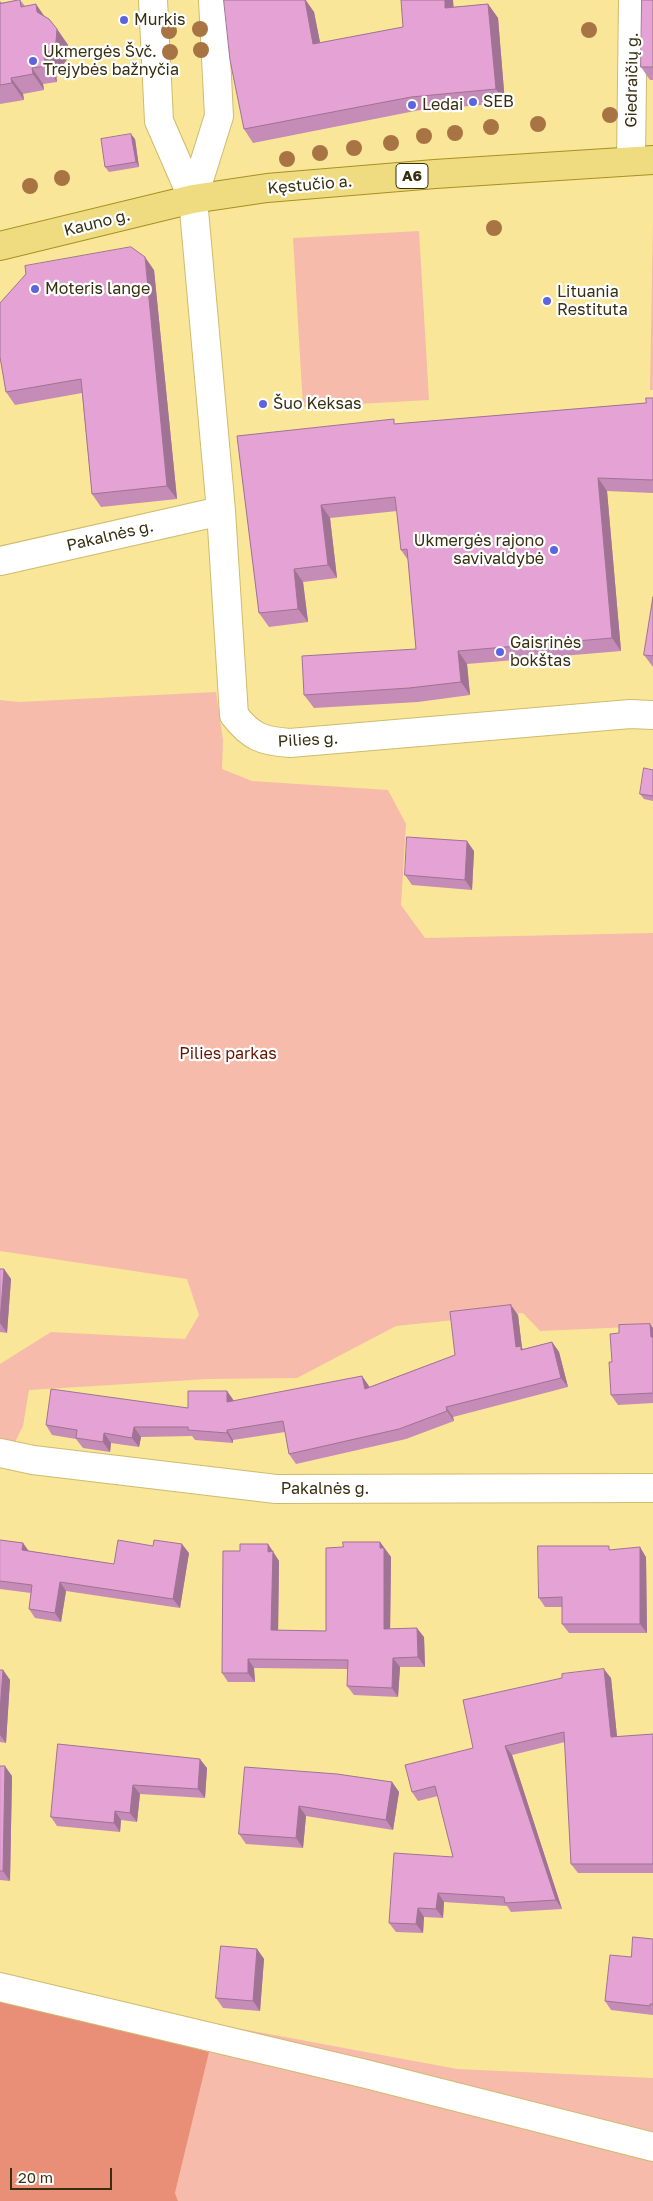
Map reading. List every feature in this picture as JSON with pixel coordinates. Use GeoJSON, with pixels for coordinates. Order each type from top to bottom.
{"type":"FeatureCollection","features":[{"type":"Feature","properties":{"kind":"main road","name":"Kęstučio a."},"geometry":{"type":"LineString","coordinates":[[193,199],[267,188],[642,161]]}},
{"type":"Feature","properties":{"kind":"main road","name":"Kauno g."},"geometry":{"type":"LineString","coordinates":[[0,246],[193,199]]}},
{"type":"Feature","properties":{"kind":"street"},"geometry":{"type":"LineString","coordinates":[[153,0],[160,121],[193,199]]}},
{"type":"Feature","properties":{"kind":"street"},"geometry":{"type":"LineString","coordinates":[[193,199],[219,116],[213,0]]}},
{"type":"Feature","properties":{"kind":"street","name":"Giedraičių g."},"geometry":{"type":"LineString","coordinates":[[633,0],[642,161]]}},
{"type":"Feature","properties":{"kind":"street","name":"Pilies g."},"geometry":{"type":"LineString","coordinates":[[193,199],[221,511],[234,715],[250,733],[267,741],[290,742],[630,714],[653,715]]}},
{"type":"Feature","properties":{"kind":"street","name":"Pakalnės g."},"geometry":{"type":"LineString","coordinates":[[0,561],[221,511]]}},
{"type":"Feature","properties":{"kind":"street","name":"Pakalnės g."},"geometry":{"type":"LineString","coordinates":[[0,1453],[33,1460],[276,1489],[653,1488]]}},
{"type":"Feature","properties":{"kind":"street"},"geometry":{"type":"LineString","coordinates":[[0,1987],[366,2074],[653,2147]]}},
{"type":"Feature","properties":{"kind":"green space"},"geometry":{"type":"Polygon","coordinates":[[[653,221],[653,390],[650,390],[653,221]]]}},
{"type":"Feature","properties":{"kind":"green space"},"geometry":{"type":"Polygon","coordinates":[[[419,231],[429,400],[303,407],[293,238],[419,231]]]}},
{"type":"Feature","properties":{"kind":"green space","name":"Pilies parkas"},"geometry":{"type":"Polygon","coordinates":[[[216,692],[223,740],[222,769],[252,781],[388,790],[406,824],[401,905],[425,938],[653,933],[653,1326],[540,1331],[523,1313],[396,1326],[297,1378],[208,1379],[29,1390],[23,1426],[15,1442],[0,1438],[0,1364],[51,1332],[185,1339],[199,1315],[187,1279],[0,1251],[0,700],[19,702],[216,692]]]}},
{"type":"Feature","properties":{"kind":"green space"},"geometry":{"type":"Polygon","coordinates":[[[215,2024],[457,2069],[653,2078],[653,2201],[178,2201],[175,2193],[215,2024]]]}},
{"type":"Feature","properties":{"kind":"shaded area"},"geometry":{"type":"Polygon","coordinates":[[[0,1998],[209,2052],[175,2193],[178,2201],[0,2201],[0,1998]]]}},
{"type":"Feature","properties":{"kind":"building","name":"Ukmergės Švč. Trejybės bažnyčia"},"geometry":{"type":"Polygon","coordinates":[[[20,0],[21,7],[36,4],[37,12],[49,19],[57,29],[56,42],[44,57],[46,66],[32,68],[33,74],[11,78],[12,83],[0,85],[0,4],[20,0]]]}},
{"type":"Feature","properties":{"kind":"building"},"geometry":{"type":"Polygon","coordinates":[[[224,0],[305,0],[313,44],[403,27],[401,0],[445,0],[445,8],[488,4],[496,89],[411,97],[244,129],[230,60],[224,0]]]}},
{"type":"Feature","properties":{"kind":"building"},"geometry":{"type":"Polygon","coordinates":[[[642,0],[653,0],[653,67],[641,67],[642,0]]]}},
{"type":"Feature","properties":{"kind":"building"},"geometry":{"type":"Polygon","coordinates":[[[131,134],[136,162],[105,167],[101,139],[131,134]]]}},
{"type":"Feature","properties":{"kind":"building"},"geometry":{"type":"Polygon","coordinates":[[[131,247],[145,257],[167,486],[92,494],[81,379],[6,392],[0,357],[0,303],[26,274],[25,266],[131,247]]]}},
{"type":"Feature","properties":{"kind":"building"},"geometry":{"type":"Polygon","coordinates":[[[646,398],[653,398],[653,480],[598,478],[612,638],[458,651],[461,682],[409,688],[304,695],[302,656],[416,649],[407,549],[401,550],[395,497],[321,505],[328,565],[294,569],[298,609],[259,613],[237,436],[394,419],[394,424],[646,403],[646,398]]]}},
{"type":"Feature","properties":{"kind":"building"},"geometry":{"type":"Polygon","coordinates":[[[653,597],[653,656],[644,655],[653,597]]]}},
{"type":"Feature","properties":{"kind":"building"},"geometry":{"type":"Polygon","coordinates":[[[644,768],[653,770],[653,796],[640,794],[644,768]]]}},
{"type":"Feature","properties":{"kind":"building"},"geometry":{"type":"Polygon","coordinates":[[[407,837],[467,841],[465,880],[405,875],[407,837]]]}},
{"type":"Feature","properties":{"kind":"building"},"geometry":{"type":"Polygon","coordinates":[[[0,1269],[4,1269],[0,1323],[0,1269]]]}},
{"type":"Feature","properties":{"kind":"building"},"geometry":{"type":"Polygon","coordinates":[[[511,1305],[516,1347],[521,1346],[521,1350],[552,1342],[561,1378],[446,1407],[447,1411],[399,1429],[289,1454],[283,1421],[227,1430],[227,1433],[188,1430],[188,1427],[134,1427],[132,1438],[104,1433],[103,1442],[76,1438],[77,1430],[46,1425],[51,1389],[188,1408],[188,1391],[227,1391],[227,1402],[362,1376],[365,1389],[455,1355],[450,1312],[511,1305]]]}},
{"type":"Feature","properties":{"kind":"building"},"geometry":{"type":"Polygon","coordinates":[[[650,1324],[651,1337],[653,1337],[653,1393],[611,1395],[609,1362],[612,1362],[610,1334],[619,1333],[619,1325],[650,1324]]]}},
{"type":"Feature","properties":{"kind":"building"},"geometry":{"type":"Polygon","coordinates":[[[0,1540],[23,1543],[22,1550],[114,1564],[118,1540],[153,1546],[154,1540],[182,1544],[173,1599],[60,1582],[55,1613],[29,1609],[32,1585],[0,1581],[0,1540]]]}},
{"type":"Feature","properties":{"kind":"building"},"geometry":{"type":"Polygon","coordinates":[[[343,1542],[380,1542],[380,1548],[384,1548],[384,1629],[417,1628],[418,1657],[393,1658],[392,1688],[347,1686],[348,1660],[248,1659],[248,1673],[222,1673],[223,1551],[240,1551],[240,1544],[268,1544],[268,1552],[273,1551],[271,1630],[326,1631],[326,1548],[343,1547],[343,1542]]]}},
{"type":"Feature","properties":{"kind":"building"},"geometry":{"type":"Polygon","coordinates":[[[538,1546],[609,1546],[609,1550],[640,1547],[640,1624],[562,1624],[562,1597],[539,1598],[538,1546]]]}},
{"type":"Feature","properties":{"kind":"building"},"geometry":{"type":"Polygon","coordinates":[[[604,1669],[611,1737],[653,1734],[653,1864],[571,1864],[564,1732],[505,1746],[556,1900],[505,1903],[504,1897],[438,1893],[436,1909],[418,1908],[416,1924],[389,1923],[394,1853],[453,1857],[435,1786],[412,1792],[405,1765],[473,1748],[463,1700],[562,1678],[562,1674],[604,1669]]]}},
{"type":"Feature","properties":{"kind":"building"},"geometry":{"type":"Polygon","coordinates":[[[0,1670],[3,1670],[0,1712],[0,1670]]]}},
{"type":"Feature","properties":{"kind":"building"},"geometry":{"type":"Polygon","coordinates":[[[58,1744],[200,1759],[198,1789],[133,1785],[130,1813],[115,1811],[114,1823],[51,1817],[58,1744]]]}},
{"type":"Feature","properties":{"kind":"building"},"geometry":{"type":"Polygon","coordinates":[[[0,1766],[5,1766],[3,1871],[0,1871],[0,1766]]]}},
{"type":"Feature","properties":{"kind":"building"},"geometry":{"type":"Polygon","coordinates":[[[245,1767],[337,1774],[392,1782],[386,1820],[299,1806],[296,1838],[239,1834],[245,1767]]]}},
{"type":"Feature","properties":{"kind":"building"},"geometry":{"type":"Polygon","coordinates":[[[633,1937],[653,1939],[653,2004],[650,2004],[650,2006],[605,2001],[610,1955],[631,1957],[633,1937]]]}},
{"type":"Feature","properties":{"kind":"building"},"geometry":{"type":"Polygon","coordinates":[[[221,1946],[257,1949],[253,2001],[216,1998],[221,1946]]]}},
{"type":"Feature","properties":{"kind":"place","name":"Murkis"},"geometry":{"type":"Point","coordinates":[124,20]}},
{"type":"Feature","properties":{"kind":"place","name":"Ukmergės Švč. Trejybės bažnyčia"},"geometry":{"type":"Point","coordinates":[33,61]}},
{"type":"Feature","properties":{"kind":"place","name":"SEB"},"geometry":{"type":"Point","coordinates":[473,102]}},
{"type":"Feature","properties":{"kind":"place","name":"Ledai"},"geometry":{"type":"Point","coordinates":[412,105]}},
{"type":"Feature","properties":{"kind":"place","name":"Moteris lange"},"geometry":{"type":"Point","coordinates":[35,289]}},
{"type":"Feature","properties":{"kind":"place","name":"Lituania Restituta"},"geometry":{"type":"Point","coordinates":[547,301]}},
{"type":"Feature","properties":{"kind":"place","name":"Šuo Keksas"},"geometry":{"type":"Point","coordinates":[263,404]}},
{"type":"Feature","properties":{"kind":"place","name":"Ukmergės rajono savivaldybė"},"geometry":{"type":"Point","coordinates":[554,550]}},
{"type":"Feature","properties":{"kind":"place","name":"Gaisrinės bokštas"},"geometry":{"type":"Point","coordinates":[500,652]}}]}
